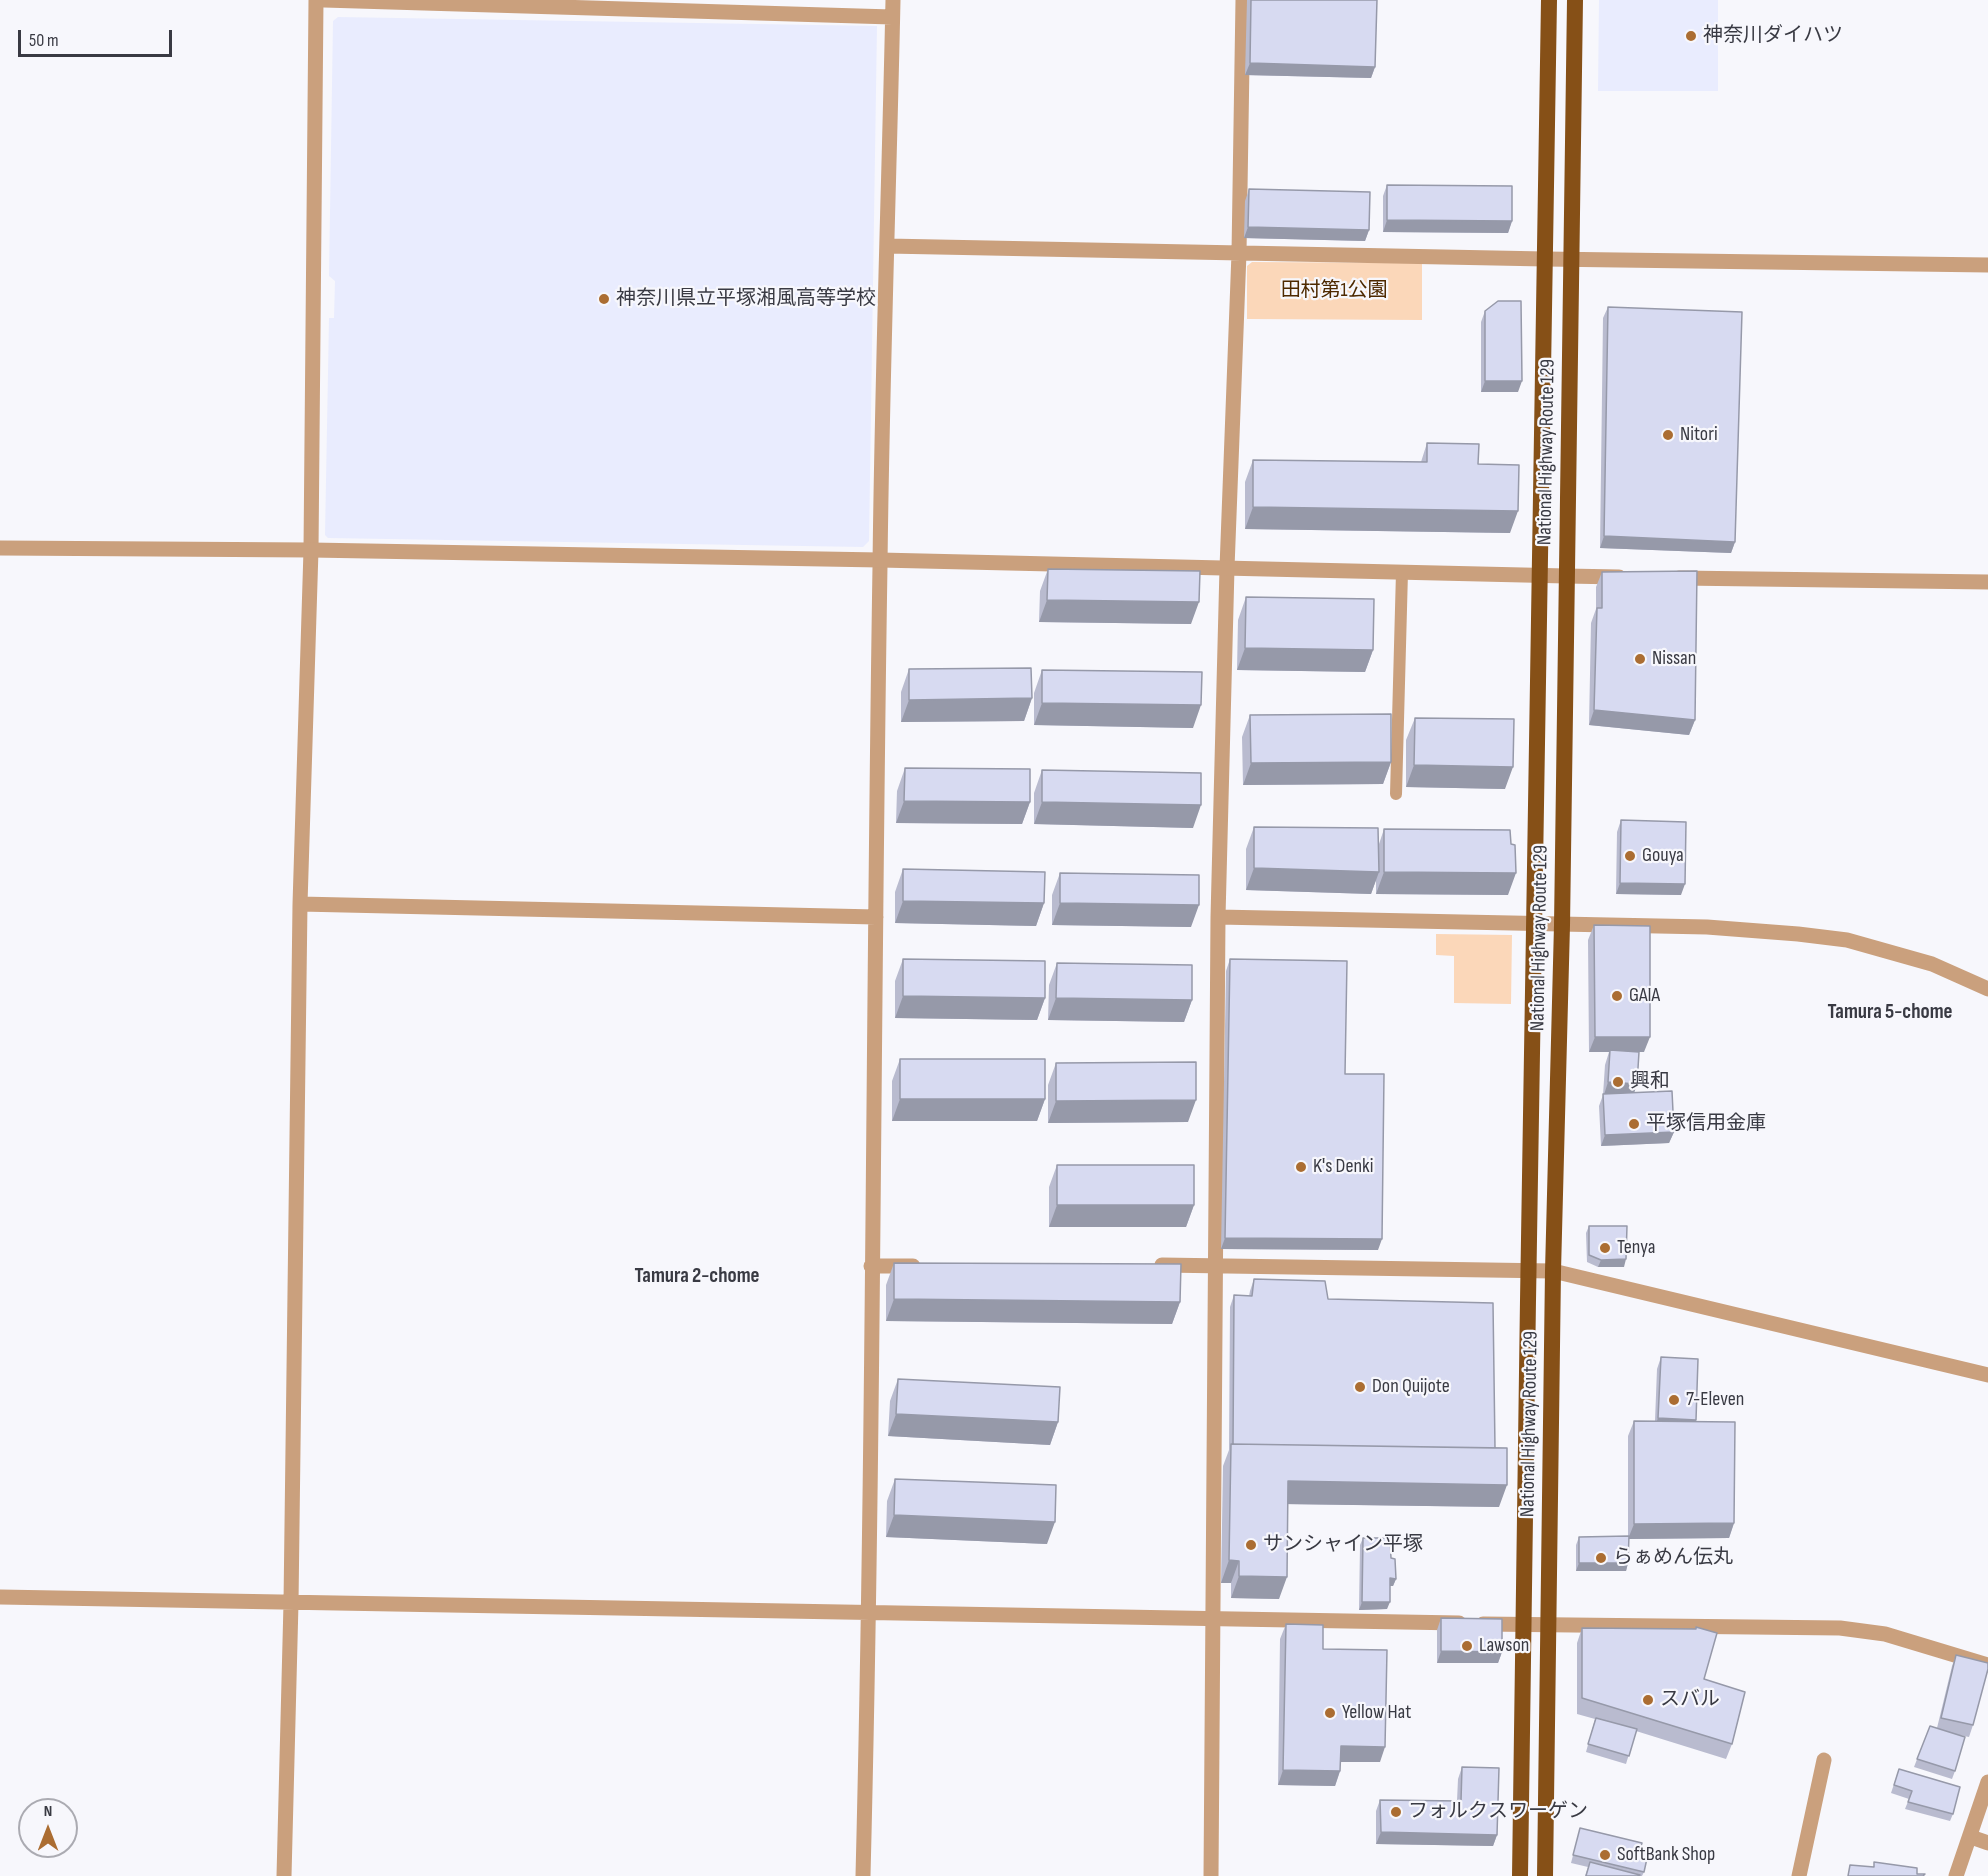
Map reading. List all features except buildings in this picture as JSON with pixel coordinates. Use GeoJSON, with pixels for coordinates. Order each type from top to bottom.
{"type":"FeatureCollection","features":[{"type":"Feature","properties":{"kind":"highway","name":"National Highway Route 129"},"geometry":{"type":"LineString","coordinates":[[1520,1876],[1549,0]]}},
{"type":"Feature","properties":{"kind":"highway","name":"National Highway Route 129"},"geometry":{"type":"LineString","coordinates":[[1545,1876],[1553,1271],[1563,924],[1575,0]]}},
{"type":"Feature","properties":{"kind":"street"},"geometry":{"type":"LineString","coordinates":[[284,1876],[291,1603],[300,904],[311,550],[316,0]]}},
{"type":"Feature","properties":{"kind":"street"},"geometry":{"type":"LineString","coordinates":[[324,0],[892,17]]}},
{"type":"Feature","properties":{"kind":"street"},"geometry":{"type":"LineString","coordinates":[[863,1876],[869,1612],[880,560],[893,0]]}},
{"type":"Feature","properties":{"kind":"street"},"geometry":{"type":"LineString","coordinates":[[1211,1876],[1218,917],[1227,568],[1239,253],[1243,0]]}},
{"type":"Feature","properties":{"kind":"street"},"geometry":{"type":"LineString","coordinates":[[887,246],[1988,265]]}},
{"type":"Feature","properties":{"kind":"street"},"geometry":{"type":"LineString","coordinates":[[0,549],[311,550],[1631,577]]}},
{"type":"Feature","properties":{"kind":"street"},"geometry":{"type":"LineString","coordinates":[[1667,577],[1988,582]]}},
{"type":"Feature","properties":{"kind":"street"},"geometry":{"type":"LineString","coordinates":[[300,904],[876,917]]}},
{"type":"Feature","properties":{"kind":"street"},"geometry":{"type":"LineString","coordinates":[[1218,917],[1707,927],[1847,940],[1932,964],[1988,989]]}},
{"type":"Feature","properties":{"kind":"street"},"geometry":{"type":"LineString","coordinates":[[1145,1265],[1553,1271],[1988,1376]]}},
{"type":"Feature","properties":{"kind":"street"},"geometry":{"type":"LineString","coordinates":[[871,1266],[931,1266]]}},
{"type":"Feature","properties":{"kind":"street"},"geometry":{"type":"LineString","coordinates":[[0,1597],[1548,1625],[1840,1628],[1885,1634],[1988,1665]]}},
{"type":"Feature","properties":{"kind":"street"},"geometry":{"type":"LineString","coordinates":[[1799,1876],[1824,1760]]}},
{"type":"Feature","properties":{"kind":"street"},"geometry":{"type":"LineString","coordinates":[[1956,1876],[1988,1782]]}},
{"type":"Feature","properties":{"kind":"street"},"geometry":{"type":"LineString","coordinates":[[1971,1837],[1988,1843]]}},
{"type":"Feature","properties":{"kind":"lane"},"geometry":{"type":"LineString","coordinates":[[1396,794],[1402,572]]}},
{"type":"Feature","properties":{"kind":"shaded area"},"geometry":{"type":"Polygon","coordinates":[[[1599,0],[1718,0],[1718,91],[1598,91],[1599,0]]]}},
{"type":"Feature","properties":{"kind":"shaded area","name":"神奈川県立平塚湘風高等学校"},"geometry":{"type":"Polygon","coordinates":[[[338,17],[877,26],[869,541],[863,547],[328,538],[325,535],[329,318],[334,318],[335,281],[329,276],[333,21],[338,17]]]}},
{"type":"Feature","properties":{"kind":"green space","name":"田村第1公園"},"geometry":{"type":"Polygon","coordinates":[[[1252,262],[1422,263],[1422,320],[1247,319],[1247,266],[1252,262]]]}},
{"type":"Feature","properties":{"kind":"green space"},"geometry":{"type":"Polygon","coordinates":[[[1436,934],[1512,935],[1511,1004],[1454,1003],[1454,956],[1436,955],[1436,934]]]}},
{"type":"Feature","properties":{"kind":"place","name":"神奈川ダイハツ"},"geometry":{"type":"Point","coordinates":[1691,36]}},
{"type":"Feature","properties":{"kind":"place","name":"神奈川県立平塚湘風高等学校"},"geometry":{"type":"Point","coordinates":[604,299]}},
{"type":"Feature","properties":{"kind":"place","name":"Nitori"},"geometry":{"type":"Point","coordinates":[1668,435]}},
{"type":"Feature","properties":{"kind":"place","name":"Nissan"},"geometry":{"type":"Point","coordinates":[1640,659]}},
{"type":"Feature","properties":{"kind":"place","name":"Gouya"},"geometry":{"type":"Point","coordinates":[1630,856]}},
{"type":"Feature","properties":{"kind":"place","name":"GAIA"},"geometry":{"type":"Point","coordinates":[1617,996]}},
{"type":"Feature","properties":{"kind":"place","name":"興和"},"geometry":{"type":"Point","coordinates":[1618,1082]}},
{"type":"Feature","properties":{"kind":"place","name":"平塚信用金庫"},"geometry":{"type":"Point","coordinates":[1634,1124]}},
{"type":"Feature","properties":{"kind":"place","name":"K's Denki"},"geometry":{"type":"Point","coordinates":[1301,1167]}},
{"type":"Feature","properties":{"kind":"place","name":"Tenya"},"geometry":{"type":"Point","coordinates":[1605,1248]}},
{"type":"Feature","properties":{"kind":"place","name":"Don Quijote"},"geometry":{"type":"Point","coordinates":[1360,1387]}},
{"type":"Feature","properties":{"kind":"place","name":"7-Eleven"},"geometry":{"type":"Point","coordinates":[1674,1400]}},
{"type":"Feature","properties":{"kind":"place","name":"サンシャイン平塚"},"geometry":{"type":"Point","coordinates":[1251,1545]}},
{"type":"Feature","properties":{"kind":"place","name":"らぁめん伝丸"},"geometry":{"type":"Point","coordinates":[1601,1558]}},
{"type":"Feature","properties":{"kind":"place","name":"Lawson"},"geometry":{"type":"Point","coordinates":[1467,1646]}},
{"type":"Feature","properties":{"kind":"place","name":"スバル"},"geometry":{"type":"Point","coordinates":[1648,1700]}},
{"type":"Feature","properties":{"kind":"place","name":"Yellow Hat"},"geometry":{"type":"Point","coordinates":[1330,1713]}},
{"type":"Feature","properties":{"kind":"place","name":"フォルクスワーゲン"},"geometry":{"type":"Point","coordinates":[1396,1812]}},
{"type":"Feature","properties":{"kind":"place","name":"SoftBank Shop"},"geometry":{"type":"Point","coordinates":[1605,1855]}},
{"type":"Feature","properties":{"kind":"district","name":"Tamura 5-chome"},"geometry":{"type":"Point","coordinates":[1890,1013]}},
{"type":"Feature","properties":{"kind":"district","name":"Tamura 2-chome"},"geometry":{"type":"Point","coordinates":[697,1277]}}]}
